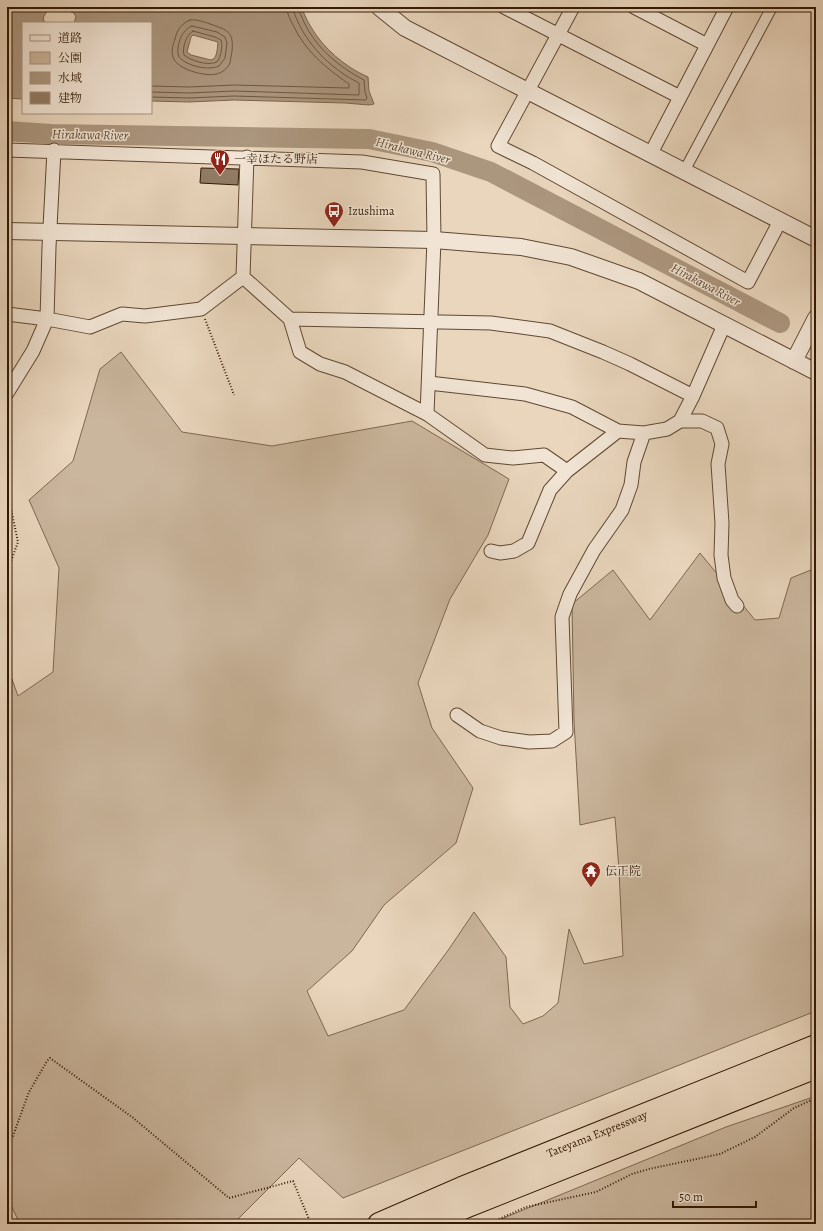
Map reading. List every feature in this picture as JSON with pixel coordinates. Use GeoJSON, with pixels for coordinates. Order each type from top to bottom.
{"type":"FeatureCollection","features":[{"type":"Feature","properties":{"kind":"highway","name":"Tateyama Expressway"},"geometry":{"type":"LineString","coordinates":[[380,1224],[469,1185],[816,1046]]}},
{"type":"Feature","properties":{"kind":"highway","name":"Tateyama Expressway"},"geometry":{"type":"LineString","coordinates":[[426,1224],[816,1067]]}},
{"type":"Feature","properties":{"kind":"street"},"geometry":{"type":"LineString","coordinates":[[379,7],[405,28],[816,239]]}},
{"type":"Feature","properties":{"kind":"street"},"geometry":{"type":"LineString","coordinates":[[504,7],[680,97]]}},
{"type":"Feature","properties":{"kind":"street"},"geometry":{"type":"LineString","coordinates":[[573,7],[498,146],[533,163],[748,282],[780,221]]}},
{"type":"Feature","properties":{"kind":"street"},"geometry":{"type":"LineString","coordinates":[[634,7],[707,45]]}},
{"type":"Feature","properties":{"kind":"street"},"geometry":{"type":"LineString","coordinates":[[650,155],[727,7]]}},
{"type":"Feature","properties":{"kind":"street"},"geometry":{"type":"LineString","coordinates":[[688,164],[772,7]]}},
{"type":"Feature","properties":{"kind":"street"},"geometry":{"type":"LineString","coordinates":[[7,150],[54,150],[362,162],[433,174],[434,240],[427,414]]}},
{"type":"Feature","properties":{"kind":"street"},"geometry":{"type":"LineString","coordinates":[[7,393],[33,351],[47,319],[54,150]]}},
{"type":"Feature","properties":{"kind":"street"},"geometry":{"type":"LineString","coordinates":[[247,157],[243,277],[290,319],[300,352],[320,364],[345,372],[427,414],[485,455],[513,458],[544,455],[567,471]]}},
{"type":"Feature","properties":{"kind":"street"},"geometry":{"type":"LineString","coordinates":[[7,231],[434,240],[521,247],[571,257],[606,268],[639,281],[816,372]]}},
{"type":"Feature","properties":{"kind":"street"},"geometry":{"type":"LineString","coordinates":[[7,314],[47,319],[90,327],[122,314],[146,316],[201,308],[243,277]]}},
{"type":"Feature","properties":{"kind":"street"},"geometry":{"type":"LineString","coordinates":[[290,319],[491,323],[550,331],[597,349],[693,396]]}},
{"type":"Feature","properties":{"kind":"street"},"geometry":{"type":"LineString","coordinates":[[794,361],[815,320]]}},
{"type":"Feature","properties":{"kind":"street"},"geometry":{"type":"LineString","coordinates":[[429,382],[525,394],[572,407],[618,431],[644,433],[667,429],[680,421],[693,396],[724,324]]}},
{"type":"Feature","properties":{"kind":"street"},"geometry":{"type":"LineString","coordinates":[[680,421],[702,421],[717,428],[722,444],[718,464],[722,522],[721,555],[724,578],[732,600],[737,606]]}},
{"type":"Feature","properties":{"kind":"street"},"geometry":{"type":"LineString","coordinates":[[491,551],[514,552],[528,543],[550,490],[567,471],[618,431]]}},
{"type":"Feature","properties":{"kind":"street"},"geometry":{"type":"LineString","coordinates":[[457,715],[480,731],[501,738],[529,742],[552,741],[566,732],[562,617],[570,594],[594,550],[622,510],[631,485],[634,462],[644,433]]}},
{"type":"Feature","properties":{"kind":"path"},"geometry":{"type":"LineString","coordinates":[[201,308],[234,395]]}},
{"type":"Feature","properties":{"kind":"path"},"geometry":{"type":"LineString","coordinates":[[7,490],[18,542],[7,572]]}},
{"type":"Feature","properties":{"kind":"path"},"geometry":{"type":"LineString","coordinates":[[7,1148],[29,1092],[50,1058],[132,1118],[229,1198],[294,1181],[311,1224]]}},
{"type":"Feature","properties":{"kind":"path"},"geometry":{"type":"LineString","coordinates":[[488,1224],[526,1207],[596,1192],[632,1174],[720,1154],[755,1137],[794,1108],[816,1098]]}},
{"type":"Feature","properties":{"kind":"green space"},"geometry":{"type":"Polygon","coordinates":[[[121,352],[182,432],[272,446],[412,421],[509,479],[488,535],[450,599],[418,683],[432,728],[473,788],[456,843],[384,905],[352,951],[307,991],[328,1036],[404,1010],[474,912],[506,957],[510,1007],[523,1024],[543,1016],[558,1003],[569,929],[584,964],[623,956],[615,817],[580,825],[574,721],[572,604],[613,570],[650,620],[700,553],[755,620],[779,618],[791,578],[816,568],[816,1011],[343,1198],[299,1158],[233,1224],[20,1224],[10,1203],[7,1202],[7,665],[18,696],[53,672],[59,568],[29,500],[73,461],[100,369],[121,352]]]}},
{"type":"Feature","properties":{"kind":"green space"},"geometry":{"type":"Polygon","coordinates":[[[816,1096],[816,1224],[489,1224],[726,1127],[816,1096]]]}},
{"type":"Feature","properties":{"kind":"water"},"geometry":{"type":"Polygon","coordinates":[[[7,7],[49,7],[43,18],[45,22],[22,22],[22,99],[7,98],[7,7]]]}},
{"type":"Feature","properties":{"kind":"water"},"geometry":{"type":"Polygon","coordinates":[[[59,7],[301,7],[316,35],[328,49],[351,68],[368,77],[369,91],[374,104],[234,100],[189,102],[152,101],[152,22],[74,22],[76,17],[74,13],[59,7]],[[193,35],[191,37],[187,52],[191,55],[211,60],[215,57],[218,42],[193,35]]]}},
{"type":"Feature","properties":{"kind":"building","name":"一幸ほたる野店"},"geometry":{"type":"Polygon","coordinates":[[[201,168],[239,169],[238,185],[200,183],[201,168]]]}},
{"type":"Feature","properties":{"kind":"waterway","name":"Hirakawa River"},"geometry":{"type":"LineString","coordinates":[[7,131],[51,134],[369,139],[432,152],[491,172],[780,323]]}},
{"type":"Feature","properties":{"kind":"place","name":"一幸ほたる野店"},"geometry":{"type":"Point","coordinates":[220,176]}},
{"type":"Feature","properties":{"kind":"place","name":"Izushima"},"geometry":{"type":"Point","coordinates":[334,228]}},
{"type":"Feature","properties":{"kind":"place","name":"伝正院"},"geometry":{"type":"Point","coordinates":[591,888]}}]}
